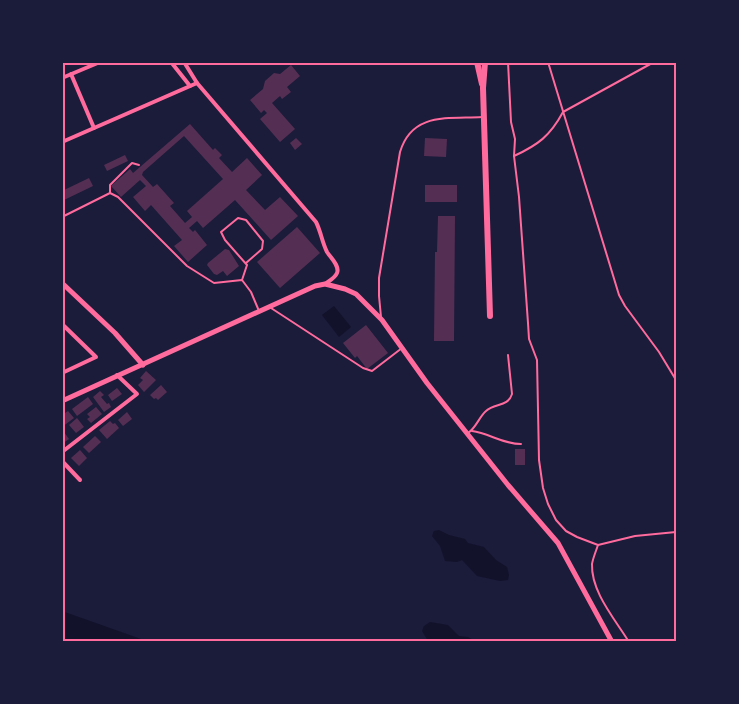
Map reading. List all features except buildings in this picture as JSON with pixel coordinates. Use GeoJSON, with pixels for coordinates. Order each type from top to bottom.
{"type":"FeatureCollection","features":[{"type":"Feature","properties":{"kind":"highway"},"geometry":{"type":"LineString","coordinates":[[477,62],[483,88]]}},
{"type":"Feature","properties":{"kind":"highway"},"geometry":{"type":"LineString","coordinates":[[485,62],[483,88],[490,316]]}},
{"type":"Feature","properties":{"kind":"street"},"geometry":{"type":"LineString","coordinates":[[62,78],[100,62]]}},
{"type":"Feature","properties":{"kind":"street"},"geometry":{"type":"LineString","coordinates":[[171,62],[190,86]]}},
{"type":"Feature","properties":{"kind":"street"},"geometry":{"type":"LineString","coordinates":[[62,401],[315,286],[325,284],[338,273],[338,267],[326,251],[321,231],[316,222],[198,82],[184,62]]}},
{"type":"Feature","properties":{"kind":"street"},"geometry":{"type":"LineString","coordinates":[[71,74],[94,128]]}},
{"type":"Feature","properties":{"kind":"street"},"geometry":{"type":"LineString","coordinates":[[62,142],[198,82]]}},
{"type":"Feature","properties":{"kind":"street"},"geometry":{"type":"LineString","coordinates":[[62,283],[115,333],[143,365]]}},
{"type":"Feature","properties":{"kind":"street"},"geometry":{"type":"LineString","coordinates":[[325,284],[356,294],[382,320],[427,383],[470,432],[508,485],[558,543],[612,642]]}},
{"type":"Feature","properties":{"kind":"street"},"geometry":{"type":"LineString","coordinates":[[62,324],[96,357],[62,373]]}},
{"type":"Feature","properties":{"kind":"street"},"geometry":{"type":"LineString","coordinates":[[62,452],[137,394],[117,376]]}},
{"type":"Feature","properties":{"kind":"street"},"geometry":{"type":"LineString","coordinates":[[62,462],[80,480]]}},
{"type":"Feature","properties":{"kind":"lane"},"geometry":{"type":"LineString","coordinates":[[508,62],[510,122],[515,139],[514,156],[519,197],[529,339],[537,360],[539,460],[543,488],[548,504],[556,520],[566,531],[598,545],[634,536],[676,532]]}},
{"type":"Feature","properties":{"kind":"lane"},"geometry":{"type":"LineString","coordinates":[[548,62],[619,295],[676,380]]}},
{"type":"Feature","properties":{"kind":"lane"},"geometry":{"type":"LineString","coordinates":[[514,156],[543,140],[555,126],[563,112],[654,62]]}},
{"type":"Feature","properties":{"kind":"lane"},"geometry":{"type":"LineString","coordinates":[[382,320],[379,278],[404,138],[412,130],[429,120],[484,117]]}},
{"type":"Feature","properties":{"kind":"lane"},"geometry":{"type":"LineString","coordinates":[[110,193],[110,185],[132,163],[139,165]]}},
{"type":"Feature","properties":{"kind":"lane"},"geometry":{"type":"LineString","coordinates":[[62,217],[110,193]]}},
{"type":"Feature","properties":{"kind":"lane"},"geometry":{"type":"LineString","coordinates":[[110,193],[118,197],[187,266],[214,283],[242,280]]}},
{"type":"Feature","properties":{"kind":"lane"},"geometry":{"type":"LineString","coordinates":[[242,280],[248,265],[246,263],[224,240],[221,232],[238,218],[246,220],[263,241],[262,249],[246,263]]}},
{"type":"Feature","properties":{"kind":"lane"},"geometry":{"type":"LineString","coordinates":[[242,280],[251,292],[259,311]]}},
{"type":"Feature","properties":{"kind":"lane"},"geometry":{"type":"LineString","coordinates":[[269,307],[363,368],[372,371],[402,348]]}},
{"type":"Feature","properties":{"kind":"lane"},"geometry":{"type":"LineString","coordinates":[[470,432],[484,413],[489,409],[505,404],[510,399],[512,394],[508,355]]}},
{"type":"Feature","properties":{"kind":"lane"},"geometry":{"type":"LineString","coordinates":[[470,432],[478,431],[510,444],[521,444]]}},
{"type":"Feature","properties":{"kind":"lane"},"geometry":{"type":"LineString","coordinates":[[598,545],[592,562],[592,575],[597,591],[629,642]]}},
{"type":"Feature","properties":{"kind":"shaded area"},"geometry":{"type":"Polygon","coordinates":[[[334,306],[351,327],[339,337],[322,315],[334,306]]]}},
{"type":"Feature","properties":{"kind":"shaded area"},"geometry":{"type":"Polygon","coordinates":[[[439,530],[465,539],[468,543],[484,547],[496,560],[507,567],[508,580],[500,581],[477,576],[462,560],[457,562],[445,561],[440,546],[432,536],[434,531],[439,530]]]}},
{"type":"Feature","properties":{"kind":"shaded area"},"geometry":{"type":"Polygon","coordinates":[[[62,611],[141,639],[152,641],[63,641],[62,611]]]}},
{"type":"Feature","properties":{"kind":"shaded area"},"geometry":{"type":"Polygon","coordinates":[[[430,622],[448,625],[459,636],[468,637],[475,641],[428,641],[422,631],[424,626],[430,622]]]}}]}
